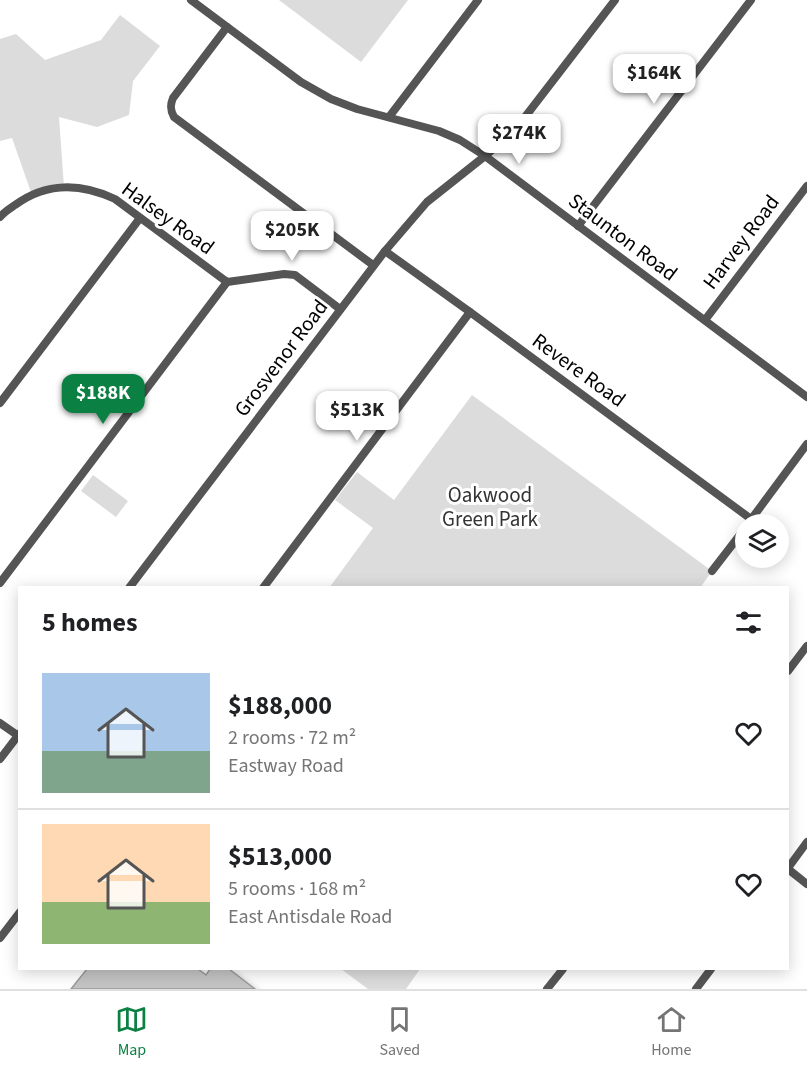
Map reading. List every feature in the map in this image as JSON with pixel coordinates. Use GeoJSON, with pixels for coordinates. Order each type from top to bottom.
{"type":"FeatureCollection","features":[{"type":"Feature","properties":{"kind":"street","name":"Staunton Road"},"geometry":{"type":"LineString","coordinates":[[191,0],[301,82],[331,99],[357,109],[439,131],[485,156],[807,397]]}},
{"type":"Feature","properties":{"kind":"street"},"geometry":{"type":"LineString","coordinates":[[389,117],[478,0]]}},
{"type":"Feature","properties":{"kind":"street","name":"Grosvenor Road"},"geometry":{"type":"LineString","coordinates":[[131,586],[373,265],[427,202],[485,156],[520,124],[615,0]]}},
{"type":"Feature","properties":{"kind":"street"},"geometry":{"type":"LineString","coordinates":[[578,226],[751,0]]}},
{"type":"Feature","properties":{"kind":"street"},"geometry":{"type":"LineString","coordinates":[[227,27],[173,98],[170,105],[174,117],[373,265]]}},
{"type":"Feature","properties":{"kind":"street","name":"Harvey Road"},"geometry":{"type":"LineString","coordinates":[[705,320],[807,186]]}},
{"type":"Feature","properties":{"kind":"street","name":"Halsey Road"},"geometry":{"type":"LineString","coordinates":[[1,215],[25,198],[57,188],[73,187],[100,192],[115,199],[227,282]]}},
{"type":"Feature","properties":{"kind":"street"},"geometry":{"type":"LineString","coordinates":[[0,403],[140,218]]}},
{"type":"Feature","properties":{"kind":"street","name":"Revere Road"},"geometry":{"type":"LineString","coordinates":[[385,251],[470,312],[735,514]]}},
{"type":"Feature","properties":{"kind":"street"},"geometry":{"type":"LineString","coordinates":[[0,583],[227,282],[284,273],[295,276],[340,309]]}},
{"type":"Feature","properties":{"kind":"street"},"geometry":{"type":"LineString","coordinates":[[265,586],[470,312]]}},
{"type":"Feature","properties":{"kind":"street"},"geometry":{"type":"LineString","coordinates":[[755,514],[807,444]]}},
{"type":"Feature","properties":{"kind":"street"},"geometry":{"type":"LineString","coordinates":[[712,571],[735,541]]}},
{"type":"Feature","properties":{"kind":"street"},"geometry":{"type":"LineString","coordinates":[[789,670],[807,646]]}},
{"type":"Feature","properties":{"kind":"street"},"geometry":{"type":"LineString","coordinates":[[0,723],[18,735]]}},
{"type":"Feature","properties":{"kind":"street"},"geometry":{"type":"LineString","coordinates":[[0,759],[18,737]]}},
{"type":"Feature","properties":{"kind":"street"},"geometry":{"type":"LineString","coordinates":[[789,868],[807,842]]}},
{"type":"Feature","properties":{"kind":"street"},"geometry":{"type":"LineString","coordinates":[[789,870],[807,884]]}},
{"type":"Feature","properties":{"kind":"street"},"geometry":{"type":"LineString","coordinates":[[0,938],[18,915]]}},
{"type":"Feature","properties":{"kind":"street"},"geometry":{"type":"LineString","coordinates":[[547,989],[561,970]]}},
{"type":"Feature","properties":{"kind":"street"},"geometry":{"type":"LineString","coordinates":[[696,989],[710,970]]}},
{"type":"Feature","properties":{"kind":"green space"},"geometry":{"type":"Polygon","coordinates":[[[279,0],[408,0],[361,62],[279,0]]]}},
{"type":"Feature","properties":{"kind":"green space"},"geometry":{"type":"Polygon","coordinates":[[[120,15],[160,46],[133,81],[129,115],[97,127],[59,117],[64,187],[32,195],[12,138],[0,141],[0,39],[16,34],[45,60],[101,40],[120,15]]]}},
{"type":"Feature","properties":{"kind":"green space","name":"Oakwood Green Park"},"geometry":{"type":"Polygon","coordinates":[[[472,395],[712,571],[701,586],[330,586],[373,528],[335,500],[357,472],[394,500],[472,395]]]}},
{"type":"Feature","properties":{"kind":"green space"},"geometry":{"type":"Polygon","coordinates":[[[93,475],[128,501],[116,517],[81,491],[93,475]]]}},
{"type":"Feature","properties":{"kind":"green space"},"geometry":{"type":"Polygon","coordinates":[[[342,970],[419,970],[406,989],[368,989],[342,970]]]}},
{"type":"Feature","properties":{"kind":"building"},"geometry":{"type":"Polygon","coordinates":[[[86,970],[199,970],[206,975],[209,970],[230,970],[255,989],[71,989],[86,970]]]}}]}
